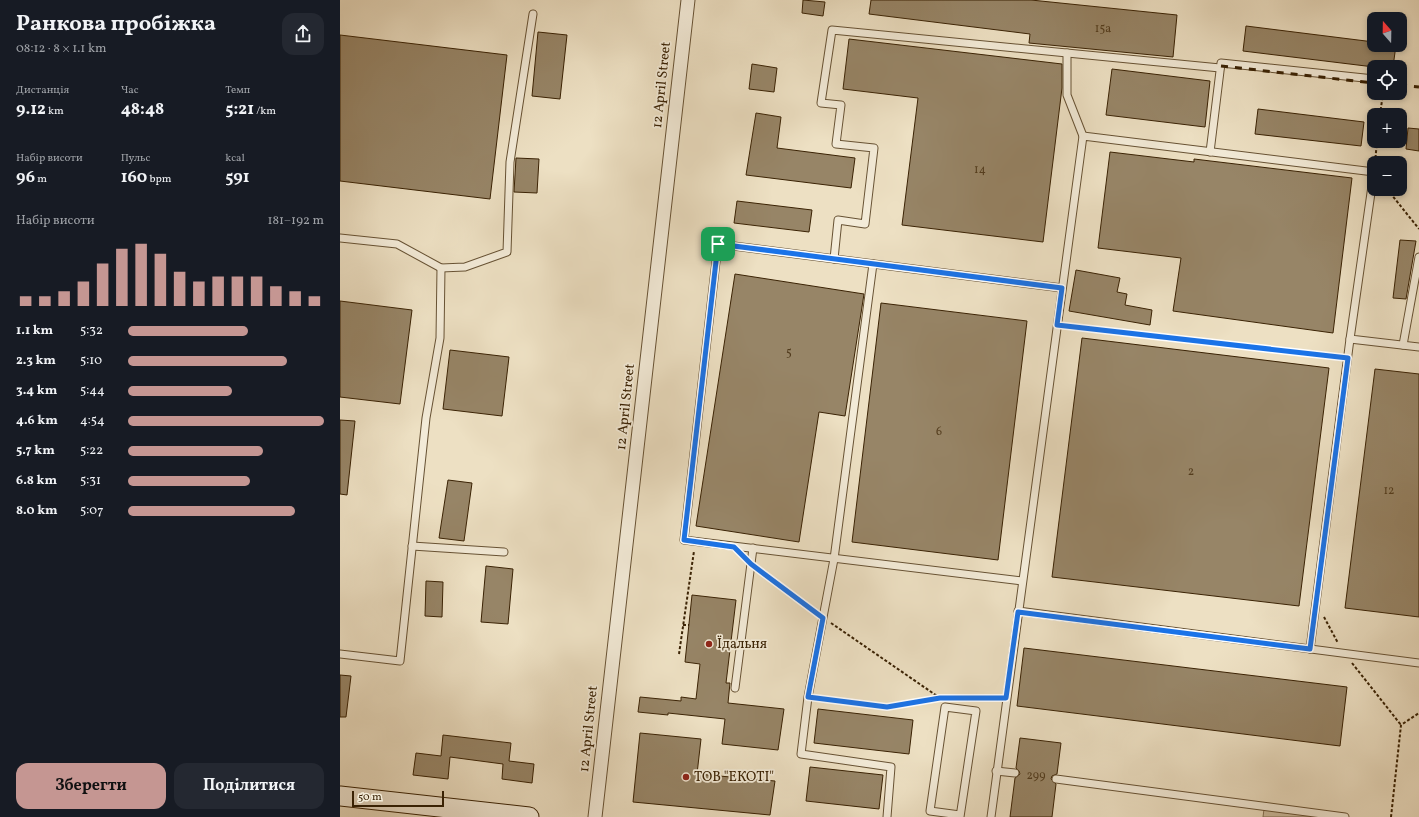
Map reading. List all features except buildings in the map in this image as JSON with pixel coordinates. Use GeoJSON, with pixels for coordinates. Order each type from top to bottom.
{"type":"FeatureCollection","features":[{"type":"Feature","properties":{"kind":"street","name":"12 April Street"},"geometry":{"type":"LineString","coordinates":[[595,817],[688,0]]}},
{"type":"Feature","properties":{"kind":"street"},"geometry":{"type":"LineString","coordinates":[[340,796],[529,817]]}},
{"type":"Feature","properties":{"kind":"lane"},"geometry":{"type":"LineString","coordinates":[[340,238],[397,244],[441,268],[465,267],[507,252],[510,162],[533,14]]}},
{"type":"Feature","properties":{"kind":"lane"},"geometry":{"type":"LineString","coordinates":[[834,259],[838,220],[866,224],[874,148],[836,144],[841,106],[821,103],[832,30],[1220,68]]}},
{"type":"Feature","properties":{"kind":"lane"},"geometry":{"type":"LineString","coordinates":[[991,817],[996,771],[1083,136],[1067,95],[1067,53]]}},
{"type":"Feature","properties":{"kind":"lane"},"geometry":{"type":"LineString","coordinates":[[1210,152],[1221,63],[1367,78]]}},
{"type":"Feature","properties":{"kind":"lane"},"geometry":{"type":"LineString","coordinates":[[1083,136],[1374,172],[1350,339],[1310,649]]}},
{"type":"Feature","properties":{"kind":"lane"},"geometry":{"type":"LineString","coordinates":[[1022,581],[684,540],[718,244],[1062,288]]}},
{"type":"Feature","properties":{"kind":"lane"},"geometry":{"type":"LineString","coordinates":[[1403,345],[1419,257]]}},
{"type":"Feature","properties":{"kind":"lane"},"geometry":{"type":"LineString","coordinates":[[872,264],[834,559],[808,697],[801,754],[891,767],[887,817]]}},
{"type":"Feature","properties":{"kind":"lane"},"geometry":{"type":"LineString","coordinates":[[340,654],[400,661],[426,418],[440,338],[441,268]]}},
{"type":"Feature","properties":{"kind":"lane"},"geometry":{"type":"LineString","coordinates":[[1350,339],[1419,347]]}},
{"type":"Feature","properties":{"kind":"lane"},"geometry":{"type":"LineString","coordinates":[[412,546],[504,552]]}},
{"type":"Feature","properties":{"kind":"lane"},"geometry":{"type":"LineString","coordinates":[[735,688],[753,548]]}},
{"type":"Feature","properties":{"kind":"lane"},"geometry":{"type":"LineString","coordinates":[[1018,612],[1419,663]]}},
{"type":"Feature","properties":{"kind":"lane"},"geometry":{"type":"LineString","coordinates":[[945,707],[976,711],[960,816],[930,811],[945,707]]}},
{"type":"Feature","properties":{"kind":"lane"},"geometry":{"type":"LineString","coordinates":[[996,771],[1015,773]]}},
{"type":"Feature","properties":{"kind":"lane"},"geometry":{"type":"LineString","coordinates":[[1056,779],[1345,817]]}},
{"type":"Feature","properties":{"kind":"path"},"geometry":{"type":"LineString","coordinates":[[1392,196],[1419,230]]}},
{"type":"Feature","properties":{"kind":"path"},"geometry":{"type":"LineString","coordinates":[[1057,325],[1348,358]]}},
{"type":"Feature","properties":{"kind":"path"},"geometry":{"type":"LineString","coordinates":[[679,654],[695,541]]}},
{"type":"Feature","properties":{"kind":"path"},"geometry":{"type":"LineString","coordinates":[[751,564],[823,618],[940,698]]}},
{"type":"Feature","properties":{"kind":"path"},"geometry":{"type":"LineString","coordinates":[[683,625],[689,625]]}},
{"type":"Feature","properties":{"kind":"path"},"geometry":{"type":"LineString","coordinates":[[808,697],[887,707],[947,698]]}},
{"type":"Feature","properties":{"kind":"path"},"geometry":{"type":"LineString","coordinates":[[962,698],[1006,698]]}},
{"type":"Feature","properties":{"kind":"path"},"geometry":{"type":"LineString","coordinates":[[1391,817],[1401,725],[1419,713]]}},
{"type":"Feature","properties":{"kind":"shaded area"},"geometry":{"type":"Polygon","coordinates":[[[1264,809],[1323,817],[1263,817],[1264,809]]]}},
{"type":"Feature","properties":{"kind":"railway"},"geometry":{"type":"LineString","coordinates":[[1221,66],[1367,82]]}},
{"type":"Feature","properties":{"kind":"railway"},"geometry":{"type":"LineString","coordinates":[[1407,86],[1419,87]]}},
{"type":"Feature","properties":{"kind":"place","name":"Їдальня"},"geometry":{"type":"Point","coordinates":[709,644]}},
{"type":"Feature","properties":{"kind":"place","name":"ТОВ \"ЕКОТI\""},"geometry":{"type":"Point","coordinates":[686,777]}},
{"type":"Feature","properties":{"kind":"route"},"geometry":{"type":"LineString","coordinates":[[718,244],[1062,288],[1057,325],[1348,358],[1310,649],[1018,612],[1006,698],[940,698],[887,707],[808,697],[823,618],[751,564],[734,547],[684,540],[718,244]]}}]}
